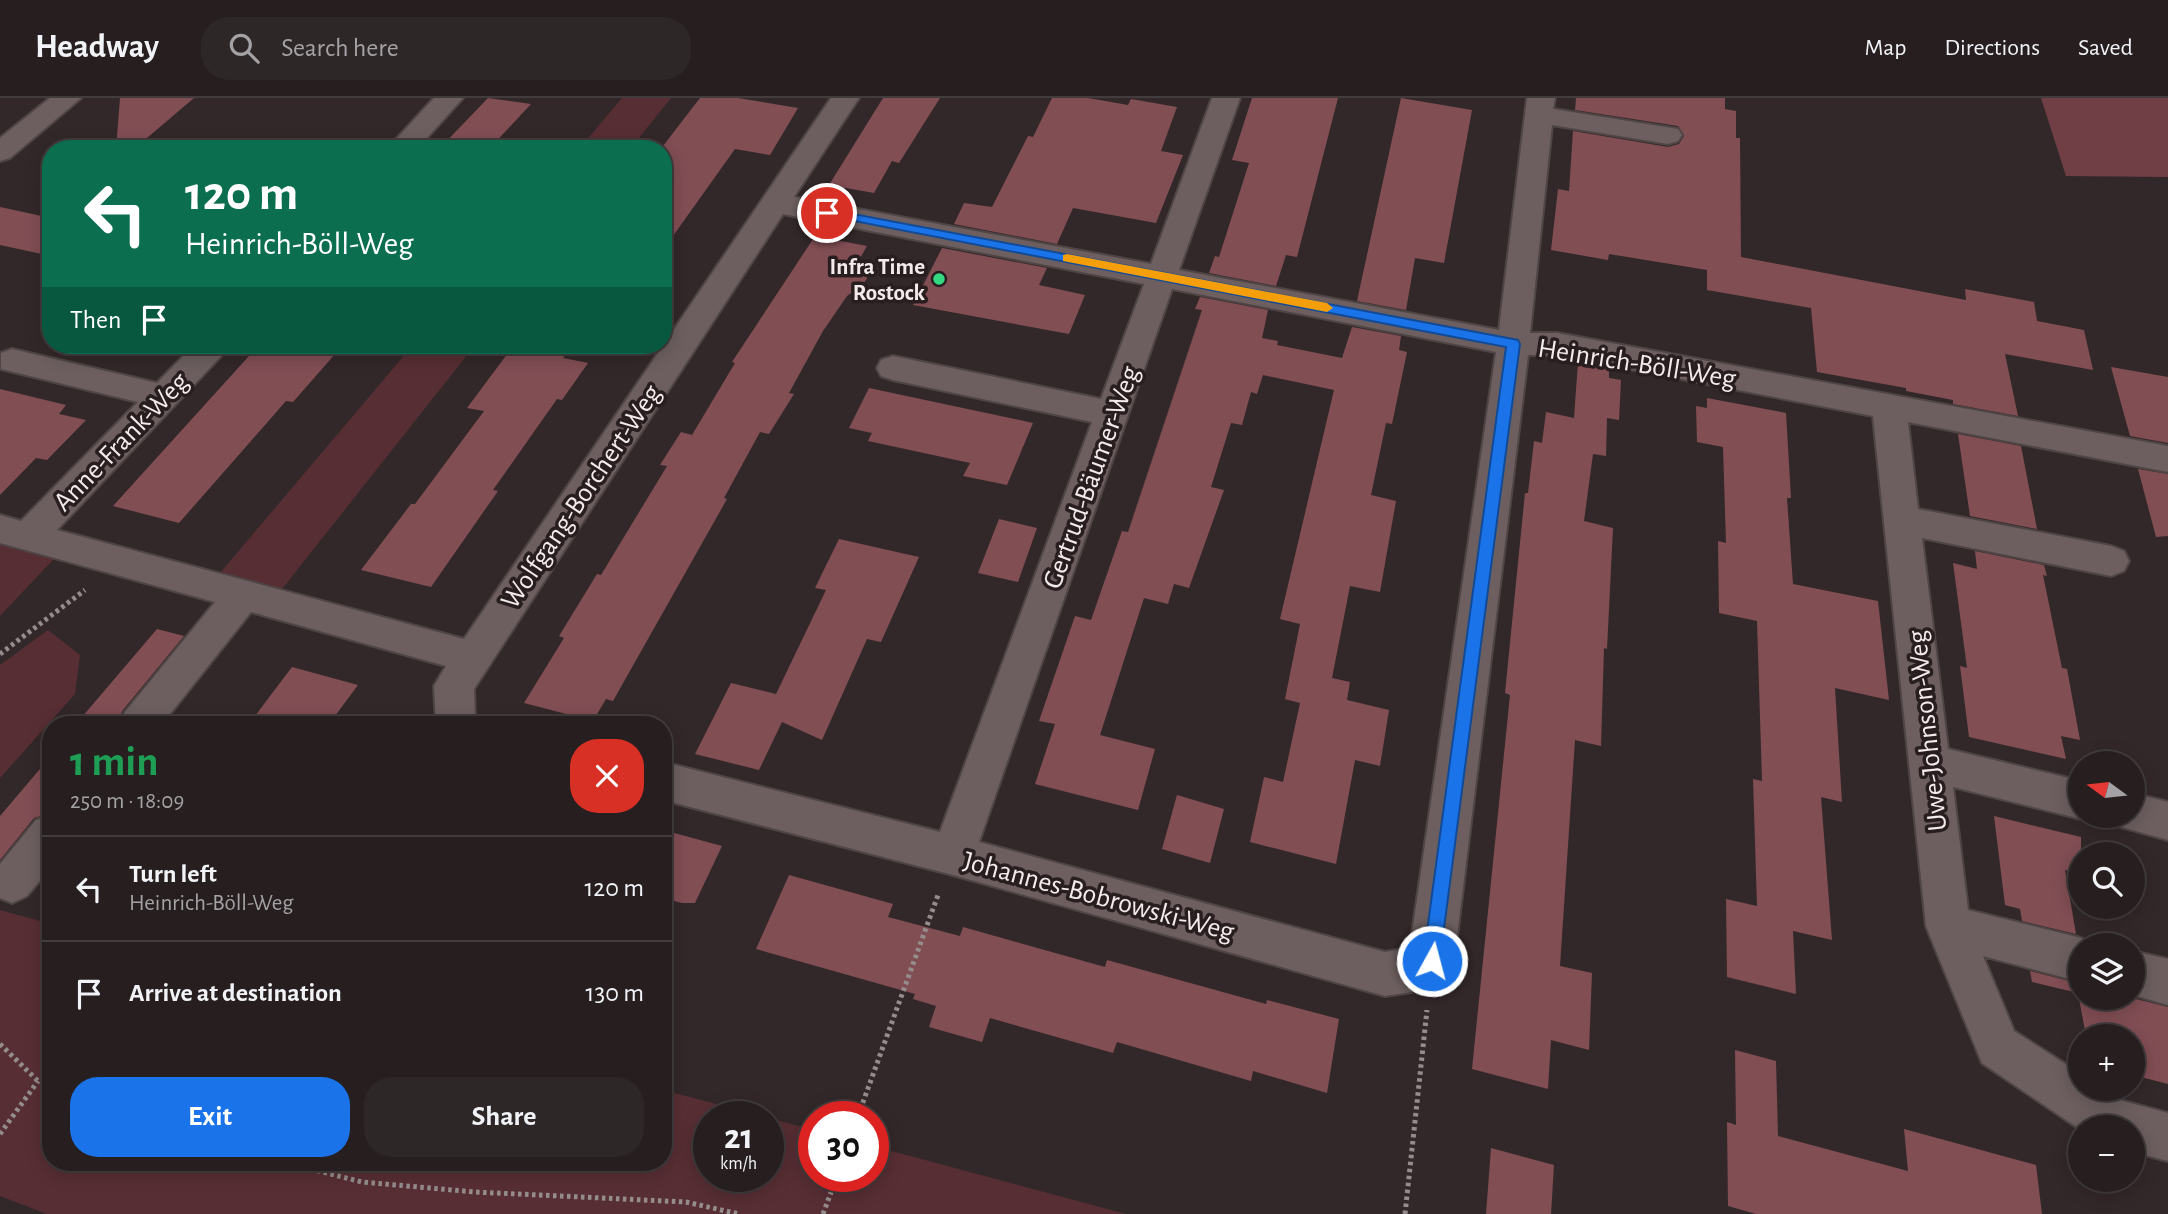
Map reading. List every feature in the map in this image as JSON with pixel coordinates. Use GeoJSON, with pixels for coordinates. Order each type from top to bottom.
{"type":"FeatureCollection","features":[{"type":"Feature","properties":{"kind":"street"},"geometry":{"type":"LineString","coordinates":[[0,152],[67,98]]}},
{"type":"Feature","properties":{"kind":"street"},"geometry":{"type":"LineString","coordinates":[[409,140],[449,98]]}},
{"type":"Feature","properties":{"kind":"street","name":"Wolfgang-Borchert-Weg"},"geometry":{"type":"LineString","coordinates":[[455,716],[454,686],[472,657],[845,98]]}},
{"type":"Feature","properties":{"kind":"street","name":"Gertrud-Bäumer-Weg"},"geometry":{"type":"LineString","coordinates":[[953,855],[1226,98]]}},
{"type":"Feature","properties":{"kind":"street"},"geometry":{"type":"LineString","coordinates":[[1432,961],[1513,344],[1540,106],[1668,135]]}},
{"type":"Feature","properties":{"kind":"street","name":"Heinrich-Böll-Weg"},"geometry":{"type":"LineString","coordinates":[[776,203],[1513,344],[1557,344],[2168,459]]}},
{"type":"Feature","properties":{"kind":"street","name":"Anne-Frank-Weg"},"geometry":{"type":"LineString","coordinates":[[14,533],[163,396],[204,354]]}},
{"type":"Feature","properties":{"kind":"street"},"geometry":{"type":"LineString","coordinates":[[12,361],[163,396]]}},
{"type":"Feature","properties":{"kind":"street"},"geometry":{"type":"LineString","coordinates":[[893,368],[1112,414]]}},
{"type":"Feature","properties":{"kind":"street","name":"Uwe-Johnson-Weg"},"geometry":{"type":"LineString","coordinates":[[1889,406],[1948,926],[1998,1047],[2101,1115]]}},
{"type":"Feature","properties":{"kind":"street"},"geometry":{"type":"LineString","coordinates":[[1902,520],[2111,561]]}},
{"type":"Feature","properties":{"kind":"street","name":"Anne-Frank-Weg"},"geometry":{"type":"LineString","coordinates":[[14,533],[472,657]]}},
{"type":"Feature","properties":{"kind":"street"},"geometry":{"type":"LineString","coordinates":[[145,716],[243,595]]}},
{"type":"Feature","properties":{"kind":"street"},"geometry":{"type":"LineString","coordinates":[[1930,763],[2068,797]]}},
{"type":"Feature","properties":{"kind":"street","name":"Johannes-Bobrowski-Weg"},"geometry":{"type":"LineString","coordinates":[[672,783],[953,855],[1385,974],[1412,971],[1432,961]]}},
{"type":"Feature","properties":{"kind":"street"},"geometry":{"type":"LineString","coordinates":[[2146,815],[2168,821]]}},
{"type":"Feature","properties":{"kind":"street"},"geometry":{"type":"LineString","coordinates":[[12,882],[42,845]]}},
{"type":"Feature","properties":{"kind":"street"},"geometry":{"type":"LineString","coordinates":[[1948,926],[2068,957]]}},
{"type":"Feature","properties":{"kind":"street"},"geometry":{"type":"LineString","coordinates":[[2145,976],[2168,982]]}},
{"type":"Feature","properties":{"kind":"street"},"geometry":{"type":"LineString","coordinates":[[2145,1131],[2168,1137]]}},
{"type":"Feature","properties":{"kind":"path"},"geometry":{"type":"LineString","coordinates":[[0,654],[122,562]]}},
{"type":"Feature","properties":{"kind":"path"},"geometry":{"type":"LineString","coordinates":[[863,1101],[953,855]]}},
{"type":"Feature","properties":{"kind":"path"},"geometry":{"type":"LineString","coordinates":[[1405,1214],[1432,961]]}},
{"type":"Feature","properties":{"kind":"path"},"geometry":{"type":"LineString","coordinates":[[0,1044],[42,1082]]}},
{"type":"Feature","properties":{"kind":"path"},"geometry":{"type":"LineString","coordinates":[[0,1134],[38,1081]]}},
{"type":"Feature","properties":{"kind":"path"},"geometry":{"type":"LineString","coordinates":[[319,1171],[362,1182],[475,1192],[686,1202],[739,1214]]}},
{"type":"Feature","properties":{"kind":"path"},"geometry":{"type":"LineString","coordinates":[[823,1214],[831,1192]]}},
{"type":"Feature","properties":{"kind":"shaded area"},"geometry":{"type":"Polygon","coordinates":[[[622,98],[671,98],[637,140],[587,140],[622,98]]]}},
{"type":"Feature","properties":{"kind":"shaded area"},"geometry":{"type":"Polygon","coordinates":[[[2041,98],[2168,98],[2168,177],[2066,176],[2041,98]]]}},
{"type":"Feature","properties":{"kind":"shaded area"},"geometry":{"type":"Polygon","coordinates":[[[405,354],[468,354],[271,603],[209,586],[405,354]]]}},
{"type":"Feature","properties":{"kind":"shaded area"},"geometry":{"type":"Polygon","coordinates":[[[0,529],[65,547],[0,616],[0,529]]]}},
{"type":"Feature","properties":{"kind":"shaded area"},"geometry":{"type":"Polygon","coordinates":[[[48,630],[80,655],[75,694],[55,716],[42,716],[42,731],[0,778],[0,665],[48,630]]]}},
{"type":"Feature","properties":{"kind":"shaded area"},"geometry":{"type":"Polygon","coordinates":[[[0,910],[42,922],[42,1171],[672,1171],[672,1092],[705,1101],[693,1101],[693,1192],[784,1192],[784,1122],[798,1126],[798,1192],[889,1192],[889,1150],[1126,1214],[47,1214],[0,1196],[0,910]]]}},
{"type":"Feature","properties":{"kind":"building"},"geometry":{"type":"Polygon","coordinates":[[[120,98],[194,98],[145,140],[117,140],[120,98]]]}},
{"type":"Feature","properties":{"kind":"building"},"geometry":{"type":"Polygon","coordinates":[[[488,98],[531,104],[497,140],[448,140],[488,98]]]}},
{"type":"Feature","properties":{"kind":"building"},"geometry":{"type":"Polygon","coordinates":[[[700,98],[738,98],[798,108],[770,155],[735,149],[672,237],[672,140],[668,140],[700,98]]]}},
{"type":"Feature","properties":{"kind":"building"},"geometry":{"type":"Polygon","coordinates":[[[883,98],[940,98],[899,163],[892,161],[874,193],[829,185],[883,98]]]}},
{"type":"Feature","properties":{"kind":"building"},"geometry":{"type":"Polygon","coordinates":[[[1052,98],[1088,98],[1128,105],[1131,99],[1177,107],[1161,151],[1183,155],[1156,223],[1073,208],[1057,244],[954,224],[964,203],[992,207],[1028,136],[1033,137],[1052,98]]]}},
{"type":"Feature","properties":{"kind":"building"},"geometry":{"type":"Polygon","coordinates":[[[1252,98],[1338,98],[1297,257],[1286,255],[1276,286],[1209,273],[1215,256],[1219,257],[1249,163],[1232,160],[1252,98]]]}},
{"type":"Feature","properties":{"kind":"building"},"geometry":{"type":"Polygon","coordinates":[[[1401,98],[1472,110],[1444,263],[1415,258],[1406,310],[1357,301],[1401,98]]]}},
{"type":"Feature","properties":{"kind":"building"},"geometry":{"type":"Polygon","coordinates":[[[1576,98],[1725,98],[1725,109],[1736,111],[1736,138],[1740,138],[1741,257],[1966,300],[1965,289],[2034,302],[2037,321],[2084,330],[2093,370],[2005,354],[2018,416],[1953,404],[1953,400],[1906,391],[1906,388],[1817,372],[1811,308],[1707,290],[1707,270],[1609,254],[1608,260],[1551,250],[1558,189],[1569,191],[1573,131],[1668,147],[1679,144],[1684,136],[1678,126],[1575,110],[1576,98]]]}},
{"type":"Feature","properties":{"kind":"building"},"geometry":{"type":"Polygon","coordinates":[[[0,207],[42,216],[42,254],[0,245],[0,207]]]}},
{"type":"Feature","properties":{"kind":"building"},"geometry":{"type":"Polygon","coordinates":[[[815,236],[867,246],[859,260],[876,264],[857,294],[851,293],[847,296],[823,331],[789,393],[794,394],[769,434],[760,432],[724,498],[727,499],[613,701],[606,699],[596,716],[574,716],[524,703],[564,638],[559,636],[597,574],[601,575],[667,466],[660,465],[681,432],[692,435],[735,363],[732,362],[815,236]]]}},
{"type":"Feature","properties":{"kind":"building"},"geometry":{"type":"Polygon","coordinates":[[[942,248],[1047,268],[1039,285],[1085,295],[1069,334],[913,305],[942,248]]]}},
{"type":"Feature","properties":{"kind":"building"},"geometry":{"type":"Polygon","coordinates":[[[1200,297],[1268,310],[1262,338],[1278,341],[1277,345],[1342,358],[1352,327],[1401,336],[1399,350],[1407,352],[1392,424],[1386,423],[1371,495],[1396,501],[1380,592],[1350,586],[1332,678],[1350,682],[1347,700],[1389,710],[1380,766],[1355,760],[1336,864],[1250,842],[1264,777],[1283,782],[1300,703],[1285,699],[1300,624],[1280,619],[1334,390],[1263,375],[1257,394],[1251,392],[1242,425],[1231,423],[1211,487],[1224,490],[1189,588],[1174,584],[1168,604],[1144,598],[1100,735],[1155,749],[1138,810],[1035,784],[1055,724],[1039,721],[1075,616],[1091,620],[1122,531],[1128,532],[1202,310],[1195,309],[1200,297]]]}},
{"type":"Feature","properties":{"kind":"building"},"geometry":{"type":"Polygon","coordinates":[[[251,354],[335,354],[293,402],[286,401],[179,523],[113,506],[251,354]]]}},
{"type":"Feature","properties":{"kind":"building"},"geometry":{"type":"Polygon","coordinates":[[[507,354],[566,354],[563,358],[588,363],[562,400],[557,399],[493,490],[498,491],[431,587],[361,570],[411,504],[415,504],[484,411],[467,408],[507,354]]]}},
{"type":"Feature","properties":{"kind":"building"},"geometry":{"type":"Polygon","coordinates":[[[1578,362],[1609,368],[1609,378],[1621,380],[1619,420],[1607,418],[1606,456],[1593,454],[1584,521],[1613,528],[1607,649],[1604,648],[1601,746],[1575,740],[1560,966],[1592,973],[1589,1050],[1551,1040],[1548,1089],[1472,1069],[1510,695],[1505,693],[1525,493],[1528,493],[1534,441],[1542,443],[1546,412],[1574,418],[1578,362]]]}},
{"type":"Feature","properties":{"kind":"building"},"geometry":{"type":"Polygon","coordinates":[[[2111,367],[2168,377],[2168,443],[2130,436],[2111,367]]]}},
{"type":"Feature","properties":{"kind":"building"},"geometry":{"type":"Polygon","coordinates":[[[869,388],[1033,423],[1007,485],[963,476],[970,463],[868,441],[872,433],[849,428],[869,388]]]}},
{"type":"Feature","properties":{"kind":"building"},"geometry":{"type":"Polygon","coordinates":[[[0,389],[66,405],[59,414],[86,420],[47,460],[36,458],[0,495],[0,389]]]}},
{"type":"Feature","properties":{"kind":"building"},"geometry":{"type":"Polygon","coordinates":[[[1707,398],[1786,413],[1791,498],[1787,498],[1793,584],[1878,601],[1889,700],[1835,688],[1842,802],[1821,797],[1832,940],[1793,931],[1796,994],[1727,977],[1726,899],[1757,906],[1753,779],[1762,781],[1757,621],[1719,613],[1718,541],[1726,543],[1723,447],[1697,442],[1696,406],[1707,408],[1707,398]]]}},
{"type":"Feature","properties":{"kind":"building"},"geometry":{"type":"Polygon","coordinates":[[[1958,434],[2021,446],[2037,529],[1970,516],[1958,434]]]}},
{"type":"Feature","properties":{"kind":"building"},"geometry":{"type":"Polygon","coordinates":[[[2138,469],[2168,474],[2168,536],[2156,537],[2138,469]]]}},
{"type":"Feature","properties":{"kind":"building"},"geometry":{"type":"Polygon","coordinates":[[[999,519],[1037,528],[1018,582],[978,573],[999,519]]]}},
{"type":"Feature","properties":{"kind":"building"},"geometry":{"type":"Polygon","coordinates":[[[839,539],[919,557],[881,642],[867,639],[822,740],[782,722],[759,770],[695,754],[731,683],[776,694],[826,590],[815,588],[839,539]]]}},
{"type":"Feature","properties":{"kind":"building"},"geometry":{"type":"Polygon","coordinates":[[[1975,551],[2044,565],[2047,576],[2043,575],[2062,668],[2067,669],[2080,740],[2061,736],[2066,759],[1969,737],[1960,666],[1967,668],[1953,563],[1977,569],[1975,551]]]}},
{"type":"Feature","properties":{"kind":"building"},"geometry":{"type":"Polygon","coordinates":[[[157,629],[184,636],[120,716],[83,716],[157,629]]]}},
{"type":"Feature","properties":{"kind":"building"},"geometry":{"type":"Polygon","coordinates":[[[292,667],[358,685],[335,716],[255,716],[292,667]]]}},
{"type":"Feature","properties":{"kind":"building"},"geometry":{"type":"Polygon","coordinates":[[[42,767],[42,816],[34,818],[0,860],[0,816],[42,767]]]}},
{"type":"Feature","properties":{"kind":"building"},"geometry":{"type":"Polygon","coordinates":[[[1177,795],[1224,809],[1210,863],[1162,849],[1177,795]]]}},
{"type":"Feature","properties":{"kind":"building"},"geometry":{"type":"Polygon","coordinates":[[[1994,816],[2081,837],[2081,842],[2068,842],[2068,871],[2065,870],[2068,919],[2073,919],[2076,933],[2022,921],[2020,909],[2005,905],[1994,816]]]}},
{"type":"Feature","properties":{"kind":"building"},"geometry":{"type":"Polygon","coordinates":[[[672,832],[722,846],[695,903],[672,900],[672,832]]]}},
{"type":"Feature","properties":{"kind":"building"},"geometry":{"type":"Polygon","coordinates":[[[789,875],[893,904],[888,917],[960,936],[963,927],[1105,967],[1107,960],[1266,1004],[1267,1000],[1339,1019],[1327,1093],[1253,1071],[1251,1081],[1117,1042],[1113,1053],[990,1018],[982,1042],[929,1027],[936,1006],[913,999],[915,994],[756,949],[789,875]]]}},
{"type":"Feature","properties":{"kind":"building"},"geometry":{"type":"Polygon","coordinates":[[[2030,971],[2068,981],[2068,991],[2032,982],[2030,971]]]}},
{"type":"Feature","properties":{"kind":"building"},"geometry":{"type":"Polygon","coordinates":[[[2145,1001],[2168,1007],[2168,1084],[2145,1078],[2145,1024],[2084,1024],[2081,1010],[2145,1010],[2145,1001]]]}},
{"type":"Feature","properties":{"kind":"building"},"geometry":{"type":"Polygon","coordinates":[[[1735,1050],[1776,1061],[1778,1136],[1908,1171],[1904,1129],[2036,1165],[2042,1214],[1756,1214],[1728,1206],[1727,1122],[1736,1125],[1735,1050]]]}},
{"type":"Feature","properties":{"kind":"building"},"geometry":{"type":"Polygon","coordinates":[[[1491,1148],[1554,1165],[1551,1214],[1486,1214],[1491,1148]]]}},
{"type":"Feature","properties":{"kind":"slow traffic"},"geometry":{"type":"LineString","coordinates":[[1067,258],[1327,308]]}},
{"type":"Feature","properties":{"kind":"place","name":"Infra Time Rostock"},"geometry":{"type":"Point","coordinates":[939,279]}},
{"type":"Feature","properties":{"kind":"route"},"geometry":{"type":"LineString","coordinates":[[827,213],[1513,344],[1432,961]]}}]}
